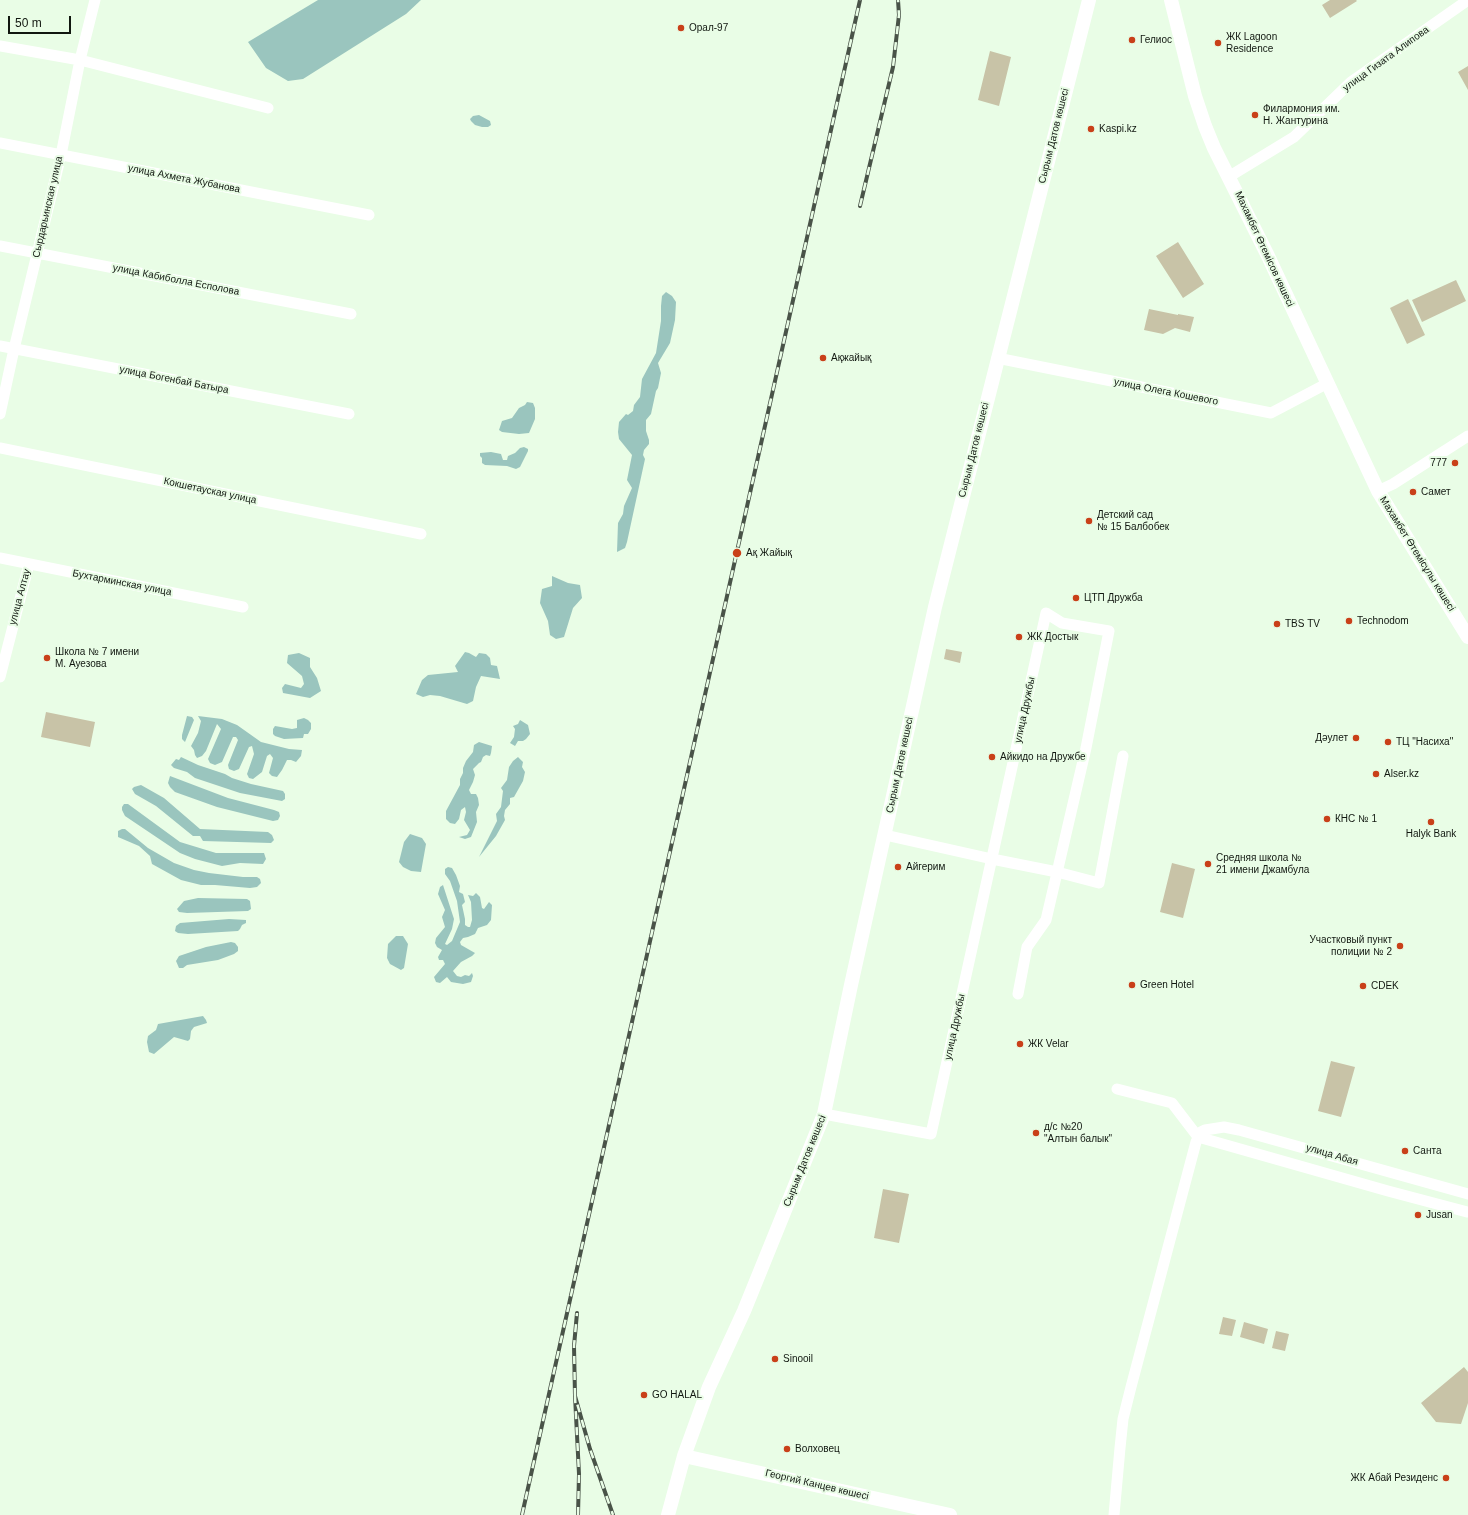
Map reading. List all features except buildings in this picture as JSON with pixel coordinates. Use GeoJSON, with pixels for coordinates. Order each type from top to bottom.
{"type":"FeatureCollection","features":[{"type":"Feature","properties":{"kind":"main road","name":"Сырым Датов көшесі"},"geometry":{"type":"LineString","coordinates":[[668,1515],[684,1456],[709,1387],[744,1311],[824,1114],[851,985],[935,607],[1089,0]]}},
{"type":"Feature","properties":{"kind":"main road","name":"Махамбет Өтемісов көшесі"},"geometry":{"type":"LineString","coordinates":[[1171,0],[1195,96],[1214,148],[1230,176],[1378,491]]}},
{"type":"Feature","properties":{"kind":"main road","name":"Махамбет Өтемісұлы көшесі"},"geometry":{"type":"LineString","coordinates":[[1378,491],[1468,637]]}},
{"type":"Feature","properties":{"kind":"main road","name":"Георгий Канцев көшесі"},"geometry":{"type":"LineString","coordinates":[[684,1456],[950,1515]]}},
{"type":"Feature","properties":{"kind":"street","name":"Сырдарьинская улица"},"geometry":{"type":"LineString","coordinates":[[0,414],[14,349],[61,155],[80,60],[95,0]]}},
{"type":"Feature","properties":{"kind":"street","name":"улица Гизата Алипова"},"geometry":{"type":"LineString","coordinates":[[1230,176],[1294,137],[1351,82],[1468,0]]}},
{"type":"Feature","properties":{"kind":"street"},"geometry":{"type":"LineString","coordinates":[[0,46],[80,60],[268,108]]}},
{"type":"Feature","properties":{"kind":"street","name":"улица Ахмета Жубанова"},"geometry":{"type":"LineString","coordinates":[[0,143],[369,215]]}},
{"type":"Feature","properties":{"kind":"street","name":"улица Кабиболла Есполова"},"geometry":{"type":"LineString","coordinates":[[0,246],[351,314]]}},
{"type":"Feature","properties":{"kind":"street","name":"улица Богенбай Батыра"},"geometry":{"type":"LineString","coordinates":[[0,346],[349,414]]}},
{"type":"Feature","properties":{"kind":"street","name":"улица Олега Кошевого"},"geometry":{"type":"LineString","coordinates":[[998,358],[1271,413],[1328,383]]}},
{"type":"Feature","properties":{"kind":"street"},"geometry":{"type":"LineString","coordinates":[[1378,491],[1393,484],[1468,436]]}},
{"type":"Feature","properties":{"kind":"street","name":"Кокшетауская улица"},"geometry":{"type":"LineString","coordinates":[[0,448],[421,534]]}},
{"type":"Feature","properties":{"kind":"street","name":"Бухтарминская улица"},"geometry":{"type":"LineString","coordinates":[[0,558],[243,607]]}},
{"type":"Feature","properties":{"kind":"street","name":"улица Алтау"},"geometry":{"type":"LineString","coordinates":[[0,677],[3,647],[29,564]]}},
{"type":"Feature","properties":{"kind":"street","name":"улица Дружбы"},"geometry":{"type":"LineString","coordinates":[[824,1114],[931,1134],[1046,613],[1062,623],[1109,631],[1086,748],[1046,920],[1027,947],[1018,994]]}},
{"type":"Feature","properties":{"kind":"street"},"geometry":{"type":"LineString","coordinates":[[885,835],[1057,872],[1098,883],[1123,756]]}},
{"type":"Feature","properties":{"kind":"street"},"geometry":{"type":"LineString","coordinates":[[1114,1515],[1120,1448],[1128,1400],[1198,1137],[1172,1103],[1117,1089]]}},
{"type":"Feature","properties":{"kind":"street","name":"улица Абая"},"geometry":{"type":"LineString","coordinates":[[1467,1212],[1198,1137],[1201,1132],[1211,1129],[1224,1127],[1239,1130],[1468,1194]]}},
{"type":"Feature","properties":{"kind":"shaded area"},"geometry":{"type":"Polygon","coordinates":[[[1330,0],[1357,1],[1330,18],[1322,5],[1330,0]]]}},
{"type":"Feature","properties":{"kind":"shaded area"},"geometry":{"type":"Polygon","coordinates":[[[990,51],[1011,57],[999,106],[978,100],[990,51]]]}},
{"type":"Feature","properties":{"kind":"shaded area"},"geometry":{"type":"Polygon","coordinates":[[[1468,66],[1468,90],[1458,72],[1468,66]]]}},
{"type":"Feature","properties":{"kind":"shaded area"},"geometry":{"type":"Polygon","coordinates":[[[1178,242],[1204,284],[1183,298],[1156,256],[1178,242]]]}},
{"type":"Feature","properties":{"kind":"shaded area"},"geometry":{"type":"Polygon","coordinates":[[[1456,280],[1466,301],[1422,322],[1412,300],[1456,280]]]}},
{"type":"Feature","properties":{"kind":"shaded area"},"geometry":{"type":"Polygon","coordinates":[[[1408,299],[1425,335],[1407,344],[1390,308],[1408,299]]]}},
{"type":"Feature","properties":{"kind":"shaded area"},"geometry":{"type":"Polygon","coordinates":[[[1149,309],[1194,317],[1190,332],[1175,328],[1163,334],[1144,330],[1149,309]]]}},
{"type":"Feature","properties":{"kind":"shaded area"},"geometry":{"type":"Polygon","coordinates":[[[946,649],[962,652],[960,663],[944,659],[946,649]]]}},
{"type":"Feature","properties":{"kind":"shaded area"},"geometry":{"type":"Polygon","coordinates":[[[46,712],[95,722],[90,747],[41,737],[46,712]]]}},
{"type":"Feature","properties":{"kind":"shaded area"},"geometry":{"type":"Polygon","coordinates":[[[1172,863],[1195,869],[1183,918],[1160,912],[1172,863]]]}},
{"type":"Feature","properties":{"kind":"shaded area"},"geometry":{"type":"Polygon","coordinates":[[[1331,1061],[1355,1067],[1341,1117],[1318,1111],[1331,1061]]]}},
{"type":"Feature","properties":{"kind":"shaded area"},"geometry":{"type":"Polygon","coordinates":[[[883,1189],[909,1194],[899,1243],[874,1238],[883,1189]]]}},
{"type":"Feature","properties":{"kind":"shaded area"},"geometry":{"type":"Polygon","coordinates":[[[1223,1317],[1236,1320],[1232,1336],[1219,1334],[1223,1317]]]}},
{"type":"Feature","properties":{"kind":"shaded area"},"geometry":{"type":"Polygon","coordinates":[[[1244,1322],[1268,1329],[1264,1344],[1240,1337],[1244,1322]]]}},
{"type":"Feature","properties":{"kind":"shaded area"},"geometry":{"type":"Polygon","coordinates":[[[1276,1331],[1289,1334],[1285,1351],[1272,1348],[1276,1331]]]}},
{"type":"Feature","properties":{"kind":"shaded area"},"geometry":{"type":"Polygon","coordinates":[[[1464,1367],[1468,1372],[1468,1403],[1461,1424],[1436,1422],[1421,1403],[1464,1367]]]}},
{"type":"Feature","properties":{"kind":"water"},"geometry":{"type":"Polygon","coordinates":[[[318,0],[421,0],[406,14],[303,79],[288,81],[266,68],[248,42],[318,0]]]}},
{"type":"Feature","properties":{"kind":"water"},"geometry":{"type":"Polygon","coordinates":[[[479,115],[490,121],[491,125],[488,127],[482,127],[475,125],[470,119],[473,116],[479,115]]]}},
{"type":"Feature","properties":{"kind":"water"},"geometry":{"type":"Polygon","coordinates":[[[666,292],[672,296],[676,302],[675,320],[670,343],[658,363],[661,373],[658,388],[651,414],[646,420],[646,431],[649,444],[644,450],[643,455],[645,459],[627,542],[625,548],[617,552],[618,523],[623,514],[624,506],[632,488],[627,480],[632,455],[619,439],[619,422],[626,414],[628,415],[633,411],[634,405],[640,397],[642,379],[656,353],[661,321],[662,296],[666,292]]]}},
{"type":"Feature","properties":{"kind":"water"},"geometry":{"type":"Polygon","coordinates":[[[527,402],[533,403],[535,408],[535,419],[529,433],[519,434],[502,432],[499,430],[502,421],[512,418],[519,408],[527,402]]]}},
{"type":"Feature","properties":{"kind":"water"},"geometry":{"type":"Polygon","coordinates":[[[524,447],[528,449],[528,451],[520,467],[516,469],[507,466],[485,465],[482,463],[480,453],[491,452],[501,454],[503,460],[507,460],[508,456],[524,447]]]}},
{"type":"Feature","properties":{"kind":"water"},"geometry":{"type":"Polygon","coordinates":[[[552,576],[568,583],[580,585],[582,598],[573,608],[564,637],[556,639],[550,635],[548,621],[540,603],[542,589],[552,586],[552,576]]]}},
{"type":"Feature","properties":{"kind":"water"},"geometry":{"type":"Polygon","coordinates":[[[465,652],[476,657],[479,653],[486,654],[490,658],[491,665],[497,666],[500,679],[481,676],[476,687],[473,701],[467,704],[440,696],[430,695],[423,697],[416,694],[422,680],[428,675],[458,672],[455,666],[465,652]]]}},
{"type":"Feature","properties":{"kind":"water"},"geometry":{"type":"Polygon","coordinates":[[[299,653],[310,658],[310,667],[317,678],[321,691],[310,698],[283,693],[282,688],[285,684],[301,688],[304,684],[302,676],[287,663],[288,655],[299,653]]]}},
{"type":"Feature","properties":{"kind":"water"},"geometry":{"type":"Polygon","coordinates":[[[187,716],[192,717],[194,720],[185,742],[182,739],[182,735],[187,716]]]}},
{"type":"Feature","properties":{"kind":"water"},"geometry":{"type":"Polygon","coordinates":[[[198,716],[222,719],[237,725],[261,742],[289,749],[302,750],[301,756],[296,762],[287,760],[277,777],[272,776],[269,773],[273,758],[270,754],[267,756],[262,772],[253,779],[249,778],[247,774],[254,754],[252,746],[249,747],[239,769],[234,771],[229,769],[228,765],[238,740],[236,737],[233,737],[222,762],[215,765],[210,763],[208,759],[221,729],[217,724],[206,751],[202,756],[197,758],[191,746],[198,733],[201,721],[198,716]]]}},
{"type":"Feature","properties":{"kind":"water"},"geometry":{"type":"Polygon","coordinates":[[[304,718],[311,723],[311,729],[308,734],[304,734],[303,738],[284,739],[273,734],[273,729],[275,726],[292,729],[297,728],[297,720],[304,718]]]}},
{"type":"Feature","properties":{"kind":"water"},"geometry":{"type":"Polygon","coordinates":[[[520,720],[528,725],[530,734],[523,741],[518,741],[515,746],[510,743],[514,737],[515,729],[513,726],[518,724],[520,720]]]}},
{"type":"Feature","properties":{"kind":"water"},"geometry":{"type":"Polygon","coordinates":[[[479,742],[492,746],[491,753],[490,756],[486,755],[483,757],[481,762],[473,769],[475,775],[469,790],[471,794],[476,794],[479,805],[476,812],[477,822],[471,837],[465,839],[459,837],[467,835],[470,830],[464,820],[466,812],[465,807],[461,810],[459,819],[455,824],[450,823],[446,819],[446,811],[460,785],[460,779],[466,761],[473,752],[474,745],[479,742]]]}},
{"type":"Feature","properties":{"kind":"water"},"geometry":{"type":"Polygon","coordinates":[[[181,757],[232,778],[283,791],[285,794],[285,799],[282,801],[240,793],[195,778],[187,772],[174,768],[171,765],[176,759],[179,760],[181,757]]]}},
{"type":"Feature","properties":{"kind":"water"},"geometry":{"type":"Polygon","coordinates":[[[518,757],[523,762],[522,767],[525,772],[523,781],[514,797],[510,798],[510,804],[505,810],[505,820],[496,836],[479,857],[497,821],[496,814],[501,807],[503,791],[501,788],[507,780],[509,767],[518,757]]]}},
{"type":"Feature","properties":{"kind":"water"},"geometry":{"type":"Polygon","coordinates":[[[170,776],[228,798],[274,810],[279,812],[280,816],[278,820],[273,821],[217,807],[175,792],[168,783],[170,776]]]}},
{"type":"Feature","properties":{"kind":"water"},"geometry":{"type":"Polygon","coordinates":[[[141,785],[164,798],[200,829],[268,832],[272,835],[274,840],[271,843],[203,841],[200,836],[193,836],[156,806],[135,794],[132,789],[141,785]]]}},
{"type":"Feature","properties":{"kind":"water"},"geometry":{"type":"Polygon","coordinates":[[[124,804],[128,804],[180,842],[216,853],[264,853],[266,859],[263,864],[240,863],[222,866],[195,859],[180,853],[125,816],[122,810],[124,804]]]}},
{"type":"Feature","properties":{"kind":"water"},"geometry":{"type":"Polygon","coordinates":[[[125,829],[148,848],[174,863],[194,870],[209,873],[257,877],[260,879],[261,883],[257,887],[250,888],[201,885],[181,880],[152,864],[150,856],[139,846],[118,837],[118,831],[125,829]]]}},
{"type":"Feature","properties":{"kind":"water"},"geometry":{"type":"Polygon","coordinates":[[[410,834],[422,838],[426,844],[421,872],[411,871],[403,867],[399,862],[404,842],[410,834]]]}},
{"type":"Feature","properties":{"kind":"water"},"geometry":{"type":"Polygon","coordinates":[[[448,867],[452,868],[456,875],[460,886],[459,892],[463,894],[465,902],[462,905],[465,925],[470,927],[472,920],[471,902],[468,895],[473,896],[476,893],[480,897],[482,908],[484,909],[489,902],[492,905],[491,920],[487,925],[478,928],[475,934],[463,938],[460,942],[461,945],[475,953],[461,962],[453,971],[457,976],[461,977],[465,975],[469,976],[472,973],[473,976],[471,982],[463,984],[451,982],[447,977],[440,983],[436,982],[434,977],[445,964],[443,960],[439,960],[438,957],[442,950],[437,947],[435,943],[436,938],[445,927],[442,917],[445,910],[438,894],[440,887],[443,885],[454,919],[452,929],[445,944],[447,945],[452,941],[460,922],[457,901],[450,881],[445,874],[445,869],[448,867]]]}},
{"type":"Feature","properties":{"kind":"water"},"geometry":{"type":"Polygon","coordinates":[[[198,898],[247,899],[250,901],[251,909],[248,911],[187,913],[179,912],[177,909],[184,901],[198,898]]]}},
{"type":"Feature","properties":{"kind":"water"},"geometry":{"type":"Polygon","coordinates":[[[229,919],[246,920],[246,923],[242,925],[238,931],[188,934],[178,933],[175,931],[176,926],[180,923],[229,919]]]}},
{"type":"Feature","properties":{"kind":"water"},"geometry":{"type":"Polygon","coordinates":[[[396,936],[403,936],[408,944],[404,968],[401,970],[390,964],[387,958],[388,944],[396,936]]]}},
{"type":"Feature","properties":{"kind":"water"},"geometry":{"type":"Polygon","coordinates":[[[231,942],[235,943],[238,947],[238,951],[218,960],[187,965],[183,968],[179,968],[176,961],[179,956],[206,947],[231,942]]]}},
{"type":"Feature","properties":{"kind":"water"},"geometry":{"type":"Polygon","coordinates":[[[203,1016],[207,1023],[194,1027],[188,1041],[174,1037],[154,1054],[149,1052],[147,1042],[148,1036],[156,1030],[158,1024],[203,1016]]]}},
{"type":"Feature","properties":{"kind":"railway"},"geometry":{"type":"LineString","coordinates":[[522,1515],[860,0]]}},
{"type":"Feature","properties":{"kind":"railway"},"geometry":{"type":"LineString","coordinates":[[860,206],[893,67],[899,15],[898,0]]}},
{"type":"Feature","properties":{"kind":"railway"},"geometry":{"type":"LineString","coordinates":[[575,1396],[574,1346],[577,1313]]}},
{"type":"Feature","properties":{"kind":"railway"},"geometry":{"type":"LineString","coordinates":[[578,1515],[579,1474],[575,1396],[590,1449],[613,1515]]}},
{"type":"Feature","properties":{"kind":"place","name":"Орал-97"},"geometry":{"type":"Point","coordinates":[681,28]}},
{"type":"Feature","properties":{"kind":"place","name":"Гелиос"},"geometry":{"type":"Point","coordinates":[1132,40]}},
{"type":"Feature","properties":{"kind":"place","name":"ЖК Lagoon Residence"},"geometry":{"type":"Point","coordinates":[1218,43]}},
{"type":"Feature","properties":{"kind":"place","name":"Филармония им. Н. Жантурина"},"geometry":{"type":"Point","coordinates":[1255,115]}},
{"type":"Feature","properties":{"kind":"place","name":"Kaspi.kz"},"geometry":{"type":"Point","coordinates":[1091,129]}},
{"type":"Feature","properties":{"kind":"place","name":"Ақжайық"},"geometry":{"type":"Point","coordinates":[823,358]}},
{"type":"Feature","properties":{"kind":"place","name":"777"},"geometry":{"type":"Point","coordinates":[1455,463]}},
{"type":"Feature","properties":{"kind":"place","name":"Самет"},"geometry":{"type":"Point","coordinates":[1413,492]}},
{"type":"Feature","properties":{"kind":"place","name":"Детский сад № 15 Балбобек"},"geometry":{"type":"Point","coordinates":[1089,521]}},
{"type":"Feature","properties":{"kind":"place","name":"Ақ Жайық"},"geometry":{"type":"Point","coordinates":[737,553]}},
{"type":"Feature","properties":{"kind":"place","name":"ЦТП Дружба"},"geometry":{"type":"Point","coordinates":[1076,598]}},
{"type":"Feature","properties":{"kind":"place","name":"Technodom"},"geometry":{"type":"Point","coordinates":[1349,621]}},
{"type":"Feature","properties":{"kind":"place","name":"TBS TV"},"geometry":{"type":"Point","coordinates":[1277,624]}},
{"type":"Feature","properties":{"kind":"place","name":"ЖК Достык"},"geometry":{"type":"Point","coordinates":[1019,637]}},
{"type":"Feature","properties":{"kind":"place","name":"Школа № 7 имени М. Ауезова"},"geometry":{"type":"Point","coordinates":[47,658]}},
{"type":"Feature","properties":{"kind":"place","name":"Дәулет"},"geometry":{"type":"Point","coordinates":[1356,738]}},
{"type":"Feature","properties":{"kind":"place","name":"ТЦ \"Насиха\""},"geometry":{"type":"Point","coordinates":[1388,742]}},
{"type":"Feature","properties":{"kind":"place","name":"Айкидо на Дружбе"},"geometry":{"type":"Point","coordinates":[992,757]}},
{"type":"Feature","properties":{"kind":"place","name":"Alser.kz"},"geometry":{"type":"Point","coordinates":[1376,774]}},
{"type":"Feature","properties":{"kind":"place","name":"КНС № 1"},"geometry":{"type":"Point","coordinates":[1327,819]}},
{"type":"Feature","properties":{"kind":"place","name":"Halyk Bank"},"geometry":{"type":"Point","coordinates":[1431,822]}},
{"type":"Feature","properties":{"kind":"place","name":"Средняя школа № 21 имени Джамбула"},"geometry":{"type":"Point","coordinates":[1208,864]}},
{"type":"Feature","properties":{"kind":"place","name":"Айгерим"},"geometry":{"type":"Point","coordinates":[898,867]}},
{"type":"Feature","properties":{"kind":"place","name":"Участковый пункт полиции № 2"},"geometry":{"type":"Point","coordinates":[1400,946]}},
{"type":"Feature","properties":{"kind":"place","name":"Green Hotel"},"geometry":{"type":"Point","coordinates":[1132,985]}},
{"type":"Feature","properties":{"kind":"place","name":"CDEK"},"geometry":{"type":"Point","coordinates":[1363,986]}},
{"type":"Feature","properties":{"kind":"place","name":"ЖК Velar"},"geometry":{"type":"Point","coordinates":[1020,1044]}},
{"type":"Feature","properties":{"kind":"place","name":"д/с №20 \"Алтын балык\""},"geometry":{"type":"Point","coordinates":[1036,1133]}},
{"type":"Feature","properties":{"kind":"place","name":"Санта"},"geometry":{"type":"Point","coordinates":[1405,1151]}},
{"type":"Feature","properties":{"kind":"place","name":"Jusan"},"geometry":{"type":"Point","coordinates":[1418,1215]}},
{"type":"Feature","properties":{"kind":"place","name":"Sinooil"},"geometry":{"type":"Point","coordinates":[775,1359]}},
{"type":"Feature","properties":{"kind":"place","name":"GO HALAL"},"geometry":{"type":"Point","coordinates":[644,1395]}},
{"type":"Feature","properties":{"kind":"place","name":"Волховец"},"geometry":{"type":"Point","coordinates":[787,1449]}},
{"type":"Feature","properties":{"kind":"place","name":"ЖК Абай Резиденс"},"geometry":{"type":"Point","coordinates":[1446,1478]}}]}
